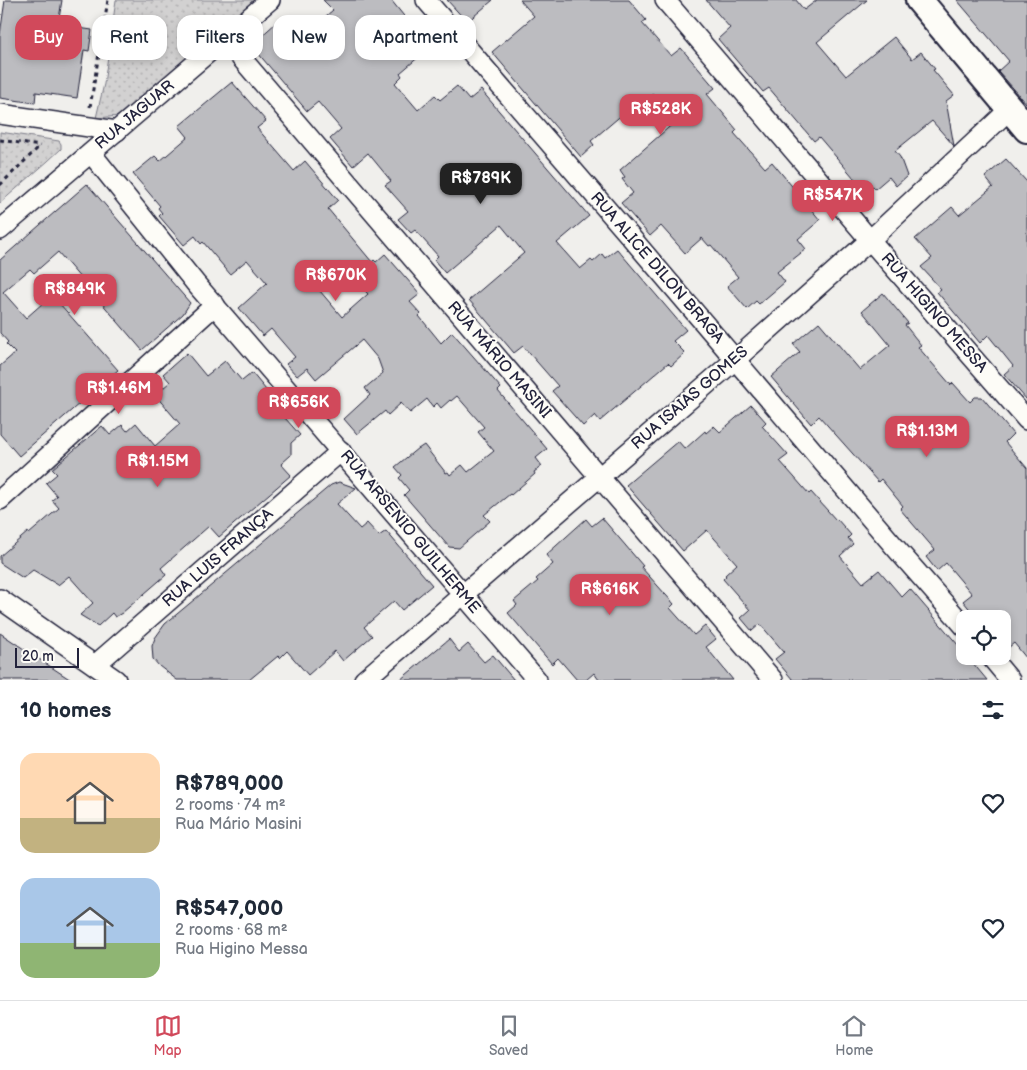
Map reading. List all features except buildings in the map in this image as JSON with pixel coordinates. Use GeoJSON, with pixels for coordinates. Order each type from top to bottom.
{"type":"FeatureCollection","features":[{"type":"Feature","properties":{"kind":"street","name":"RUA JAGUAR"},"geometry":{"type":"LineString","coordinates":[[253,15],[270,0]]}},
{"type":"Feature","properties":{"kind":"street","name":"RUA ALICE DILON BRAGA"},"geometry":{"type":"LineString","coordinates":[[426,0],[956,617]]}},
{"type":"Feature","properties":{"kind":"street","name":"RUA HIGINO MESSA"},"geometry":{"type":"LineString","coordinates":[[665,0],[1027,420]]}},
{"type":"Feature","properties":{"kind":"street"},"geometry":{"type":"LineString","coordinates":[[919,0],[1027,129]]}},
{"type":"Feature","properties":{"kind":"street","name":"RUA JAGUAR"},"geometry":{"type":"LineString","coordinates":[[0,230],[200,60]]}},
{"type":"Feature","properties":{"kind":"street","name":"RUA MÁRIO MASINI"},"geometry":{"type":"LineString","coordinates":[[243,60],[773,680]]}},
{"type":"Feature","properties":{"kind":"street","name":"RUA ISAIAS GOMES"},"geometry":{"type":"LineString","coordinates":[[364,680],[735,360],[870,240],[1010,109]]}},
{"type":"Feature","properties":{"kind":"street"},"geometry":{"type":"LineString","coordinates":[[0,114],[117,131]]}},
{"type":"Feature","properties":{"kind":"street","name":"RUA ARSENIO GUILHERME"},"geometry":{"type":"LineString","coordinates":[[91,153],[215,305],[537,680]]}},
{"type":"Feature","properties":{"kind":"street"},"geometry":{"type":"LineString","coordinates":[[0,500],[215,305]]}},
{"type":"Feature","properties":{"kind":"street","name":"RUA LUIS FRANÇA"},"geometry":{"type":"LineString","coordinates":[[95,666],[341,452]]}},
{"type":"Feature","properties":{"kind":"street"},"geometry":{"type":"LineString","coordinates":[[0,599],[116,680]]}},
{"type":"Feature","properties":{"kind":"street"},"geometry":{"type":"LineString","coordinates":[[998,665],[1010,680]]}},
{"type":"Feature","properties":{"kind":"path"},"geometry":{"type":"LineString","coordinates":[[87,127],[108,0]]}},
{"type":"Feature","properties":{"kind":"path"},"geometry":{"type":"LineString","coordinates":[[0,140],[40,146],[0,185]]}},
{"type":"Feature","properties":{"kind":"shaded area"},"geometry":{"type":"Polygon","coordinates":[[[116,0],[256,0],[239,15],[177,15],[177,60],[186,60],[121,116],[96,118],[107,60],[167,60],[167,15],[114,15],[116,0]]]}},
{"type":"Feature","properties":{"kind":"shaded area"},"geometry":{"type":"Polygon","coordinates":[[[0,132],[59,141],[61,149],[0,203],[0,132]]]}}]}
